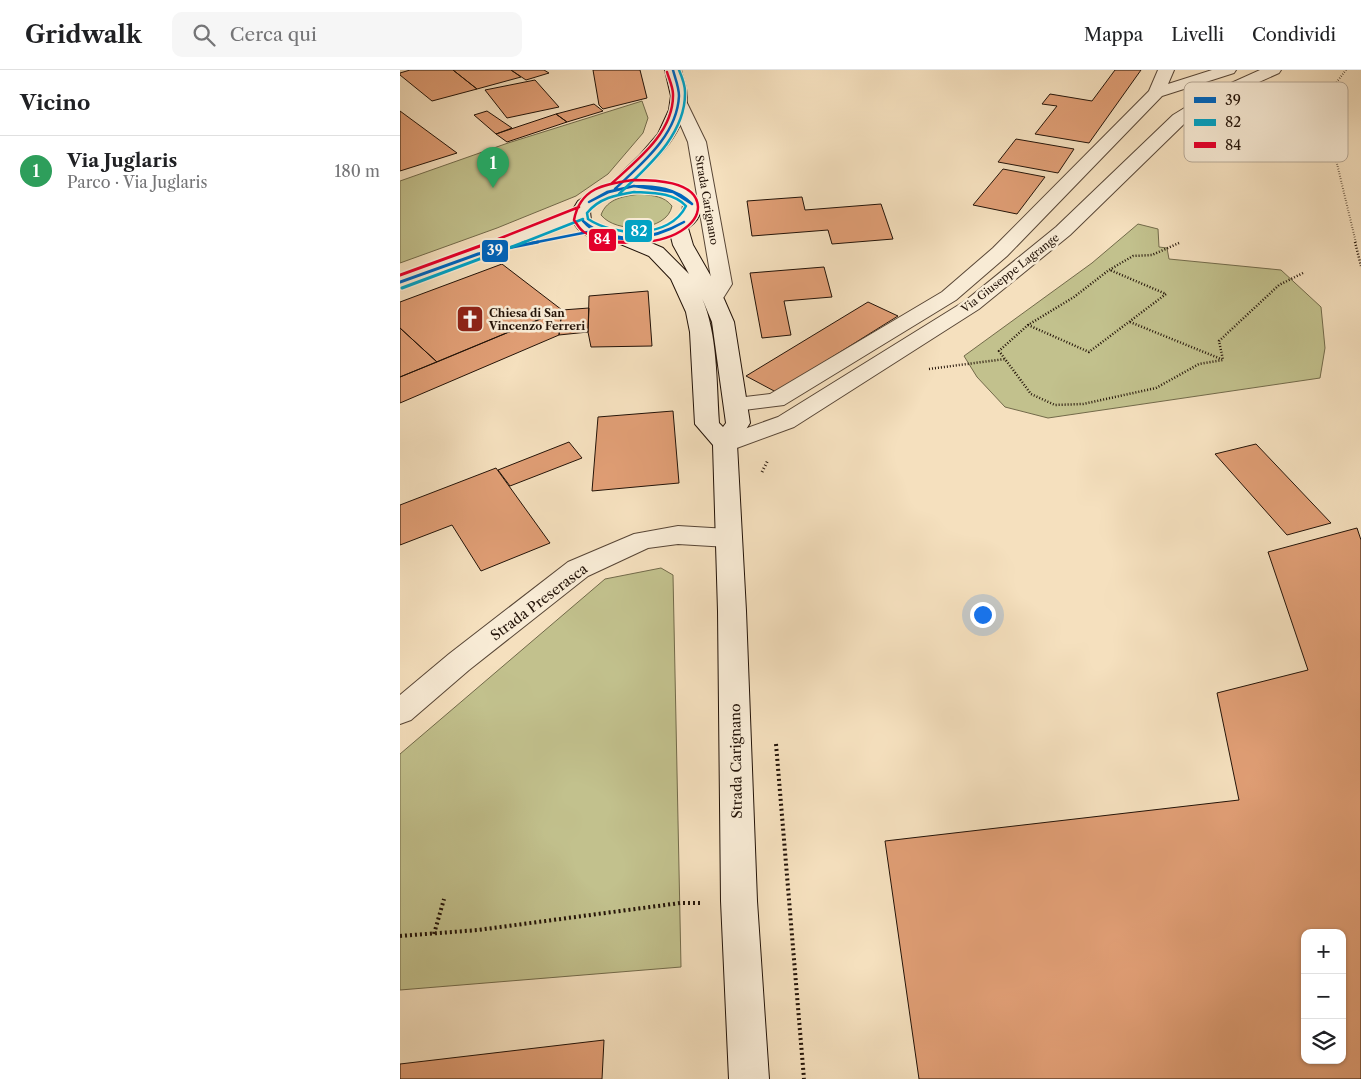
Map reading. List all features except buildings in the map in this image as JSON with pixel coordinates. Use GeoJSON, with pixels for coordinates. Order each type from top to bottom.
{"type":"FeatureCollection","features":[{"type":"Feature","properties":{"kind":"street","name":"Strada Carignano"},"geometry":{"type":"LineString","coordinates":[[673,70],[679,93],[679,103],[697,142],[703,175],[722,284],[713,299]]}},
{"type":"Feature","properties":{"kind":"street","name":"Via Giuseppe Lagrange"},"geometry":{"type":"LineString","coordinates":[[736,404],[776,400],[949,296],[1000,252],[1156,94],[1166,70]]}},
{"type":"Feature","properties":{"kind":"street"},"geometry":{"type":"LineString","coordinates":[[1192,82],[1228,70]]}},
{"type":"Feature","properties":{"kind":"street","name":"Via Giuseppe Lagrange"},"geometry":{"type":"LineString","coordinates":[[1246,82],[1273,70]]}},
{"type":"Feature","properties":{"kind":"street"},"geometry":{"type":"LineString","coordinates":[[1156,94],[1184,85]]}},
{"type":"Feature","properties":{"kind":"street"},"geometry":{"type":"LineString","coordinates":[[615,189],[659,146],[671,124],[679,103]]}},
{"type":"Feature","properties":{"kind":"street","name":"Via Giuseppe Lagrange"},"geometry":{"type":"LineString","coordinates":[[724,444],[786,422],[972,305],[1063,231],[1184,115]]}},
{"type":"Feature","properties":{"kind":"street"},"geometry":{"type":"LineString","coordinates":[[659,146],[661,165],[672,190]]}},
{"type":"Feature","properties":{"kind":"street"},"geometry":{"type":"LineString","coordinates":[[650,186],[672,190],[687,197],[692,205],[691,213],[678,226],[657,234],[622,238],[606,236],[593,231],[581,219],[581,213],[585,205],[594,198],[615,189],[650,186]]}},
{"type":"Feature","properties":{"kind":"street"},"geometry":{"type":"LineString","coordinates":[[400,282],[478,254],[581,213]]}},
{"type":"Feature","properties":{"kind":"street"},"geometry":{"type":"LineString","coordinates":[[622,238],[656,252],[680,276],[689,292],[697,312],[701,332],[708,424],[724,444],[738,423],[723,322],[713,299],[683,245],[678,226]]}},
{"type":"Feature","properties":{"kind":"street"},"geometry":{"type":"LineString","coordinates":[[478,254],[593,231]]}},
{"type":"Feature","properties":{"kind":"street","name":"Strada Carignano"},"geometry":{"type":"LineString","coordinates":[[724,444],[739,901],[750,1079]]}},
{"type":"Feature","properties":{"kind":"street","name":"Strada Preserasca"},"geometry":{"type":"LineString","coordinates":[[400,712],[459,662],[578,569],[643,540],[678,535],[728,538]]}},
{"type":"Feature","properties":{"kind":"path"},"geometry":{"type":"LineString","coordinates":[[1337,82],[1346,70]]}},
{"type":"Feature","properties":{"kind":"path"},"geometry":{"type":"LineString","coordinates":[[1336,162],[1361,266]]}},
{"type":"Feature","properties":{"kind":"path"},"geometry":{"type":"LineString","coordinates":[[1179,243],[1152,255],[1133,256],[1109,270],[1074,297],[1028,325],[999,351],[1031,394],[1055,405],[1083,404],[1156,388],[1199,364],[1223,360]]}},
{"type":"Feature","properties":{"kind":"path"},"geometry":{"type":"LineString","coordinates":[[1028,325],[1089,352],[1166,294],[1109,270]]}},
{"type":"Feature","properties":{"kind":"path"},"geometry":{"type":"LineString","coordinates":[[1223,360],[1219,341],[1279,285],[1302,274]]}},
{"type":"Feature","properties":{"kind":"path"},"geometry":{"type":"LineString","coordinates":[[1129,322],[1223,360]]}},
{"type":"Feature","properties":{"kind":"path"},"geometry":{"type":"LineString","coordinates":[[926,369],[1005,359]]}},
{"type":"Feature","properties":{"kind":"path"},"geometry":{"type":"LineString","coordinates":[[759,481],[770,454]]}},
{"type":"Feature","properties":{"kind":"path"},"geometry":{"type":"LineString","coordinates":[[775,735],[804,1079]]}},
{"type":"Feature","properties":{"kind":"path"},"geometry":{"type":"LineString","coordinates":[[434,934],[444,899]]}},
{"type":"Feature","properties":{"kind":"path"},"geometry":{"type":"LineString","coordinates":[[400,936],[478,930],[680,903],[739,901]]}},
{"type":"Feature","properties":{"kind":"shaded area"},"geometry":{"type":"Polygon","coordinates":[[[642,101],[648,118],[643,133],[608,174],[576,196],[497,228],[400,263],[400,181],[508,143],[642,101]]]}},
{"type":"Feature","properties":{"kind":"shaded area"},"geometry":{"type":"Polygon","coordinates":[[[641,194],[666,200],[672,206],[668,215],[661,221],[651,225],[629,227],[608,221],[601,215],[612,201],[641,194]]]}},
{"type":"Feature","properties":{"kind":"shaded area"},"geometry":{"type":"Polygon","coordinates":[[[1138,224],[1158,229],[1159,247],[1167,248],[1169,259],[1281,270],[1321,307],[1325,348],[1320,378],[1048,418],[1005,407],[977,377],[964,356],[1092,263],[1138,224]]]}},
{"type":"Feature","properties":{"kind":"shaded area"},"geometry":{"type":"Polygon","coordinates":[[[661,568],[673,575],[681,967],[400,990],[400,754],[605,579],[661,568]]]}},
{"type":"Feature","properties":{"kind":"transit line","name":"39"},"geometry":{"type":"LineString","coordinates":[[615,189],[656,148],[672,123],[677,110],[679,96],[673,70]]}},
{"type":"Feature","properties":{"kind":"transit line","name":"82"},"geometry":{"type":"LineString","coordinates":[[619,194],[662,151],[678,125],[683,111],[685,93],[684,83],[679,70]]}},
{"type":"Feature","properties":{"kind":"transit line","name":"84"},"geometry":{"type":"LineString","coordinates":[[611,184],[651,145],[667,121],[672,108],[673,94],[667,72]]}},
{"type":"Feature","properties":{"kind":"transit line","name":"84"},"geometry":{"type":"LineString","coordinates":[[633,180],[666,182],[689,191],[696,199],[698,205],[698,211],[694,220],[681,231],[662,239],[639,242],[617,242],[597,239],[582,231],[574,220],[577,206],[581,200],[594,190],[618,182],[633,180]]}},
{"type":"Feature","properties":{"kind":"transit line","name":"39"},"geometry":{"type":"LineString","coordinates":[[589,202],[609,192],[634,186]]}},
{"type":"Feature","properties":{"kind":"transit line","name":"39"},"geometry":{"type":"LineString","coordinates":[[589,202],[607,192],[634,186]]}},
{"type":"Feature","properties":{"kind":"transit line","name":"39"},"geometry":{"type":"LineString","coordinates":[[634,186],[658,187],[673,191],[687,198],[692,204]]}},
{"type":"Feature","properties":{"kind":"transit line","name":"39"},"geometry":{"type":"LineString","coordinates":[[634,186],[657,188],[673,192],[692,204]]}},
{"type":"Feature","properties":{"kind":"transit line","name":"82"},"geometry":{"type":"LineString","coordinates":[[634,192],[670,196],[682,201],[686,206],[681,216],[671,223],[642,231],[610,229],[597,225],[588,219],[587,213],[602,200],[634,192]]}},
{"type":"Feature","properties":{"kind":"transit line","name":"84"},"geometry":{"type":"LineString","coordinates":[[400,275],[476,248],[579,207]]}},
{"type":"Feature","properties":{"kind":"transit line","name":"82"},"geometry":{"type":"LineString","coordinates":[[402,288],[480,260],[583,219]]}},
{"type":"Feature","properties":{"kind":"transit line","name":"39"},"geometry":{"type":"LineString","coordinates":[[583,221],[605,235],[632,238],[660,233],[684,222]]}},
{"type":"Feature","properties":{"kind":"transit line","name":"39"},"geometry":{"type":"LineString","coordinates":[[583,221],[591,230],[602,236],[616,238],[647,236],[684,222]]}},
{"type":"Feature","properties":{"kind":"transit line","name":"39"},"geometry":{"type":"LineString","coordinates":[[400,282],[478,254],[593,231]]}},
{"type":"Feature","properties":{"kind":"place","name":"Via Juglaris"},"geometry":{"type":"Point","coordinates":[493,188]}},
{"type":"Feature","properties":{"kind":"place","name":"Chiesa di San Vincenzo Ferreri"},"geometry":{"type":"Point","coordinates":[470,319]}}]}
